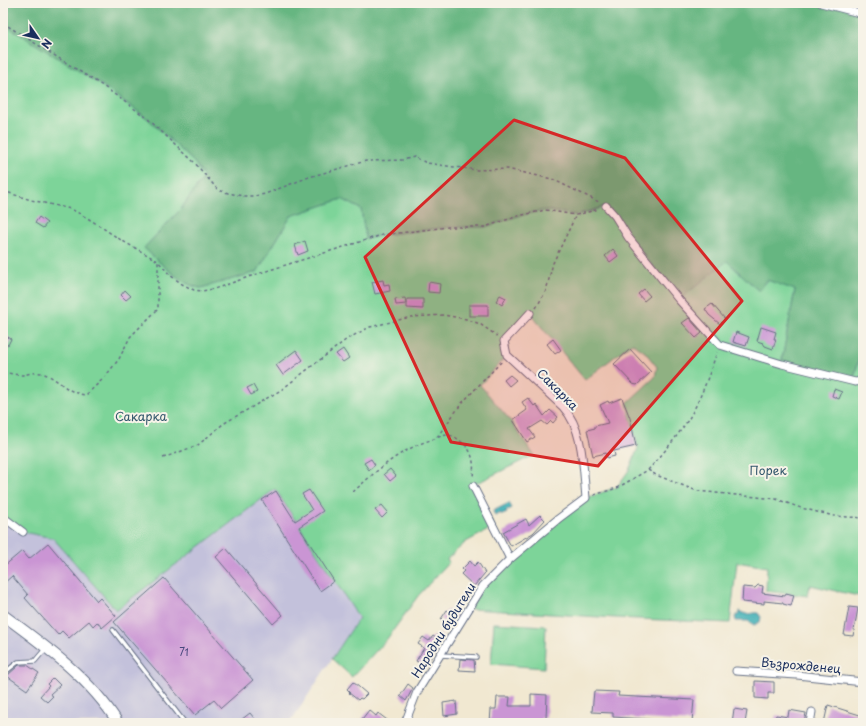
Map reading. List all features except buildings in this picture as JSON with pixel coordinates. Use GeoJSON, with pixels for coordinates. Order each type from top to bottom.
{"type":"FeatureCollection","features":[{"type":"Feature","properties":{"kind":"main road"},"geometry":{"type":"LineString","coordinates":[[3,614],[65,662],[110,710],[118,723]]}},
{"type":"Feature","properties":{"kind":"street"},"geometry":{"type":"LineString","coordinates":[[822,3],[863,14]]}},
{"type":"Feature","properties":{"kind":"street"},"geometry":{"type":"LineString","coordinates":[[606,206],[615,216],[628,237],[679,300],[720,346],[782,364],[855,382],[863,381]]}},
{"type":"Feature","properties":{"kind":"street"},"geometry":{"type":"LineString","coordinates":[[507,355],[504,341],[530,313]]}},
{"type":"Feature","properties":{"kind":"street","name":"Сакарка"},"geometry":{"type":"LineString","coordinates":[[507,355],[571,415],[580,445],[586,498]]}},
{"type":"Feature","properties":{"kind":"street"},"geometry":{"type":"LineString","coordinates":[[473,486],[510,559]]}},
{"type":"Feature","properties":{"kind":"street","name":"Народни будители"},"geometry":{"type":"LineString","coordinates":[[405,723],[417,692],[483,586],[510,559],[586,498]]}},
{"type":"Feature","properties":{"kind":"street"},"geometry":{"type":"LineString","coordinates":[[3,517],[23,532]]}},
{"type":"Feature","properties":{"kind":"street","name":"Възрожденец"},"geometry":{"type":"LineString","coordinates":[[736,671],[797,675],[863,682]]}},
{"type":"Feature","properties":{"kind":"street"},"geometry":{"type":"LineString","coordinates":[[810,723],[812,712]]}},
{"type":"Feature","properties":{"kind":"lane"},"geometry":{"type":"LineString","coordinates":[[113,630],[185,723]]}},
{"type":"Feature","properties":{"kind":"lane"},"geometry":{"type":"LineString","coordinates":[[3,674],[18,662],[35,661],[47,647]]}},
{"type":"Feature","properties":{"kind":"lane"},"geometry":{"type":"LineString","coordinates":[[440,655],[476,657]]}},
{"type":"Feature","properties":{"kind":"path"},"geometry":{"type":"LineString","coordinates":[[3,23],[103,86],[147,118],[194,162],[218,190],[243,196],[255,196],[265,194],[308,177],[366,161],[403,160],[414,158],[427,163],[477,170],[507,170],[552,179],[606,206]]}},
{"type":"Feature","properties":{"kind":"path"},"geometry":{"type":"LineString","coordinates":[[3,191],[31,200],[71,209],[158,261],[170,275],[194,290],[202,291],[214,289],[382,234],[448,227],[484,227],[518,216],[545,210],[576,215],[606,206]]}},
{"type":"Feature","properties":{"kind":"path"},"geometry":{"type":"LineString","coordinates":[[530,313],[538,307],[546,291],[553,263],[576,215]]}},
{"type":"Feature","properties":{"kind":"path"},"geometry":{"type":"LineString","coordinates":[[3,372],[20,375],[40,373],[52,378],[70,391],[80,395],[86,395],[104,378],[119,359],[130,337],[158,309],[158,261]]}},
{"type":"Feature","properties":{"kind":"path"},"geometry":{"type":"LineString","coordinates":[[163,458],[198,445],[224,424],[281,390],[347,339],[370,327],[411,317],[444,315],[480,324],[504,341]]}},
{"type":"Feature","properties":{"kind":"path"},"geometry":{"type":"LineString","coordinates":[[586,498],[616,488],[648,470],[664,453],[688,419],[703,389],[720,346]]}},
{"type":"Feature","properties":{"kind":"path"},"geometry":{"type":"LineString","coordinates":[[437,438],[462,403],[507,355]]}},
{"type":"Feature","properties":{"kind":"path"},"geometry":{"type":"LineString","coordinates":[[352,492],[376,471],[401,453],[425,441],[447,435],[458,438],[470,449],[474,465],[473,486]]}},
{"type":"Feature","properties":{"kind":"path"},"geometry":{"type":"LineString","coordinates":[[648,470],[656,475],[697,491],[776,499],[801,508],[834,516],[863,518]]}},
{"type":"Feature","properties":{"kind":"highlighted area"},"geometry":{"type":"Polygon","coordinates":[[[514,120],[625,158],[742,301],[598,466],[451,442],[365,257],[514,120]]]}},
{"type":"Feature","properties":{"kind":"shaded area"},"geometry":{"type":"Polygon","coordinates":[[[275,488],[359,618],[293,718],[287,723],[3,723],[3,517],[23,532],[53,538],[116,610],[275,488]]]}},
{"type":"Feature","properties":{"kind":"green space"},"geometry":{"type":"Polygon","coordinates":[[[3,3],[863,3],[863,341],[854,378],[782,360],[795,290],[767,280],[759,291],[727,261],[679,300],[606,206],[576,215],[545,210],[518,216],[485,227],[448,227],[382,235],[366,239],[361,209],[342,199],[291,216],[257,272],[201,288],[186,283],[144,248],[180,210],[204,177],[194,162],[147,118],[103,86],[5,25],[3,23],[3,3]]]}},
{"type":"Feature","properties":{"kind":"green space","name":"Сакарка"},"geometry":{"type":"Polygon","coordinates":[[[3,23],[103,86],[147,118],[194,162],[204,177],[180,210],[144,248],[171,272],[186,283],[194,286],[201,288],[257,272],[291,216],[342,199],[361,209],[366,239],[382,235],[448,227],[485,227],[518,216],[545,210],[576,215],[606,206],[727,261],[759,291],[768,280],[795,289],[782,360],[854,378],[863,344],[863,597],[810,585],[808,596],[766,591],[767,567],[737,562],[730,623],[470,609],[483,586],[586,498],[617,487],[629,470],[638,448],[627,403],[655,377],[657,367],[645,352],[632,343],[585,380],[530,313],[504,341],[507,355],[480,385],[510,420],[534,455],[473,485],[494,527],[466,542],[447,559],[449,562],[418,596],[387,639],[352,677],[332,659],[359,618],[275,489],[116,610],[53,538],[23,532],[3,517],[3,23]]]}},
{"type":"Feature","properties":{"kind":"green space"},"geometry":{"type":"Polygon","coordinates":[[[494,623],[546,626],[544,668],[491,664],[494,623]]]}},
{"type":"Feature","properties":{"kind":"water"},"geometry":{"type":"Polygon","coordinates":[[[509,503],[512,508],[506,511],[507,513],[502,515],[501,513],[495,516],[493,511],[509,503]]]}},
{"type":"Feature","properties":{"kind":"water"},"geometry":{"type":"Polygon","coordinates":[[[739,611],[747,614],[758,613],[761,617],[760,622],[754,625],[748,621],[736,621],[735,617],[739,614],[739,611]]]}},
{"type":"Feature","properties":{"kind":"park label","name":"Порек"},"geometry":{"type":"Point","coordinates":[768,470]}}]}
